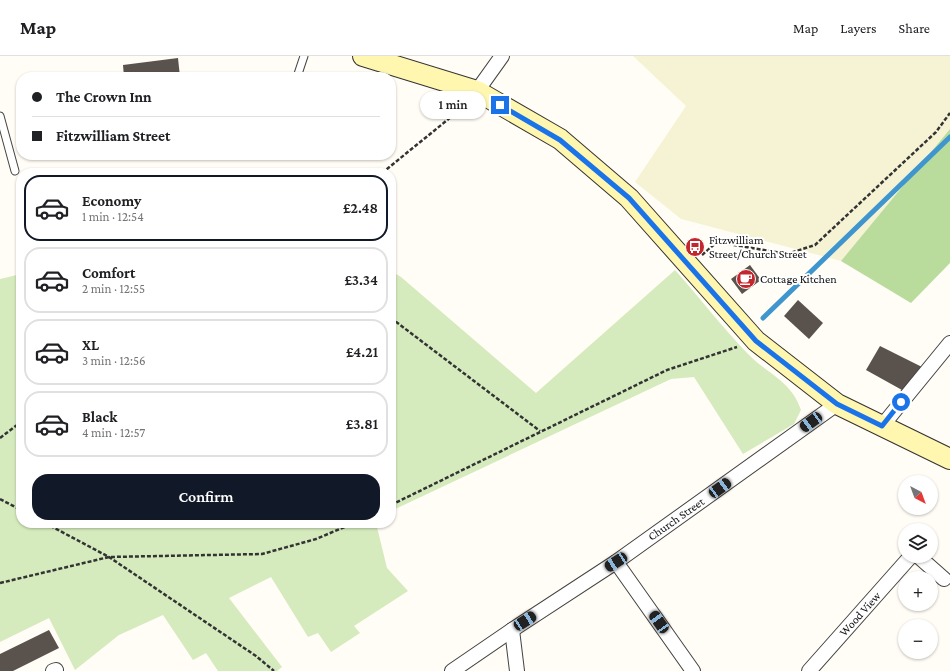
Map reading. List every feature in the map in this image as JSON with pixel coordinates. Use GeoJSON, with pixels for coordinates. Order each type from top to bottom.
{"type":"FeatureCollection","features":[{"type":"Feature","properties":{"kind":"main road"},"geometry":{"type":"LineString","coordinates":[[363,56],[473,90],[560,140],[629,198],[756,341],[837,404],[950,459]]}},
{"type":"Feature","properties":{"kind":"street"},"geometry":{"type":"LineString","coordinates":[[473,90],[502,56]]}},
{"type":"Feature","properties":{"kind":"street"},"geometry":{"type":"LineString","coordinates":[[882,426],[950,343]]}},
{"type":"Feature","properties":{"kind":"street","name":"Church Street"},"geometry":{"type":"LineString","coordinates":[[452,671],[616,562],[837,404]]}},
{"type":"Feature","properties":{"kind":"street"},"geometry":{"type":"LineString","coordinates":[[616,562],[693,671]]}},
{"type":"Feature","properties":{"kind":"street","name":"Wood View"},"geometry":{"type":"LineString","coordinates":[[809,671],[905,563]]}},
{"type":"Feature","properties":{"kind":"street"},"geometry":{"type":"LineString","coordinates":[[926,563],[944,579]]}},
{"type":"Feature","properties":{"kind":"street"},"geometry":{"type":"LineString","coordinates":[[512,630],[517,671]]}},
{"type":"Feature","properties":{"kind":"lane"},"geometry":{"type":"LineString","coordinates":[[299,72],[304,56]]}},
{"type":"Feature","properties":{"kind":"lane"},"geometry":{"type":"LineString","coordinates":[[0,116],[15,170]]}},
{"type":"Feature","properties":{"kind":"path"},"geometry":{"type":"LineString","coordinates":[[388,168],[451,117],[473,90]]}},
{"type":"Feature","properties":{"kind":"path"},"geometry":{"type":"LineString","coordinates":[[689,265],[717,242],[787,254],[815,245],[936,132],[950,113]]}},
{"type":"Feature","properties":{"kind":"path"},"geometry":{"type":"LineString","coordinates":[[396,322],[540,431]]}},
{"type":"Feature","properties":{"kind":"path"},"geometry":{"type":"LineString","coordinates":[[396,503],[667,370],[756,341]]}},
{"type":"Feature","properties":{"kind":"path"},"geometry":{"type":"LineString","coordinates":[[0,438],[16,426]]}},
{"type":"Feature","properties":{"kind":"path"},"geometry":{"type":"LineString","coordinates":[[0,499],[16,507]]}},
{"type":"Feature","properties":{"kind":"path"},"geometry":{"type":"LineString","coordinates":[[54,528],[109,557],[256,656],[274,671]]}},
{"type":"Feature","properties":{"kind":"path"},"geometry":{"type":"LineString","coordinates":[[0,583],[109,557],[262,554],[316,539],[342,528]]}},
{"type":"Feature","properties":{"kind":"shaded area"},"geometry":{"type":"Polygon","coordinates":[[[633,56],[950,56],[950,129],[841,261],[681,219],[635,182],[686,106],[633,56]]]}},
{"type":"Feature","properties":{"kind":"green space"},"geometry":{"type":"Polygon","coordinates":[[[950,129],[950,263],[911,303],[841,261],[950,129]]]}},
{"type":"Feature","properties":{"kind":"green space"},"geometry":{"type":"Polygon","coordinates":[[[675,270],[747,353],[785,384],[797,400],[801,410],[794,424],[743,454],[694,377],[671,379],[396,509],[396,274],[536,393],[675,270]]]}},
{"type":"Feature","properties":{"kind":"green space"},"geometry":{"type":"Polygon","coordinates":[[[16,275],[16,528],[377,528],[387,568],[408,591],[354,626],[360,633],[331,652],[318,633],[308,637],[271,577],[229,598],[282,667],[277,671],[218,671],[206,653],[193,660],[163,615],[119,635],[75,670],[49,618],[0,642],[0,279],[16,275]]]}},
{"type":"Feature","properties":{"kind":"building"},"geometry":{"type":"Polygon","coordinates":[[[178,58],[179,72],[124,72],[123,65],[178,58]]]}},
{"type":"Feature","properties":{"kind":"building","name":"Cottage Kitchen"},"geometry":{"type":"Polygon","coordinates":[[[750,265],[761,280],[742,294],[731,279],[750,265]]]}},
{"type":"Feature","properties":{"kind":"building"},"geometry":{"type":"Polygon","coordinates":[[[798,300],[823,323],[809,339],[784,316],[798,300]]]}},
{"type":"Feature","properties":{"kind":"building"},"geometry":{"type":"Polygon","coordinates":[[[880,346],[922,367],[902,390],[866,370],[880,346]]]}},
{"type":"Feature","properties":{"kind":"building"},"geometry":{"type":"Polygon","coordinates":[[[49,630],[59,648],[13,671],[0,671],[0,654],[49,630]]]}},
{"type":"Feature","properties":{"kind":"waterway"},"geometry":{"type":"LineString","coordinates":[[763,318],[950,137]]}},
{"type":"Feature","properties":{"kind":"place","name":"Fitzwilliam Street/Church Street"},"geometry":{"type":"Point","coordinates":[695,247]}},
{"type":"Feature","properties":{"kind":"place","name":"Cottage Kitchen"},"geometry":{"type":"Point","coordinates":[746,279]}},
{"type":"Feature","properties":{"kind":"route"},"geometry":{"type":"LineString","coordinates":[[500,105],[560,140],[629,198],[756,341],[837,404],[882,426],[901,402]]}}]}
